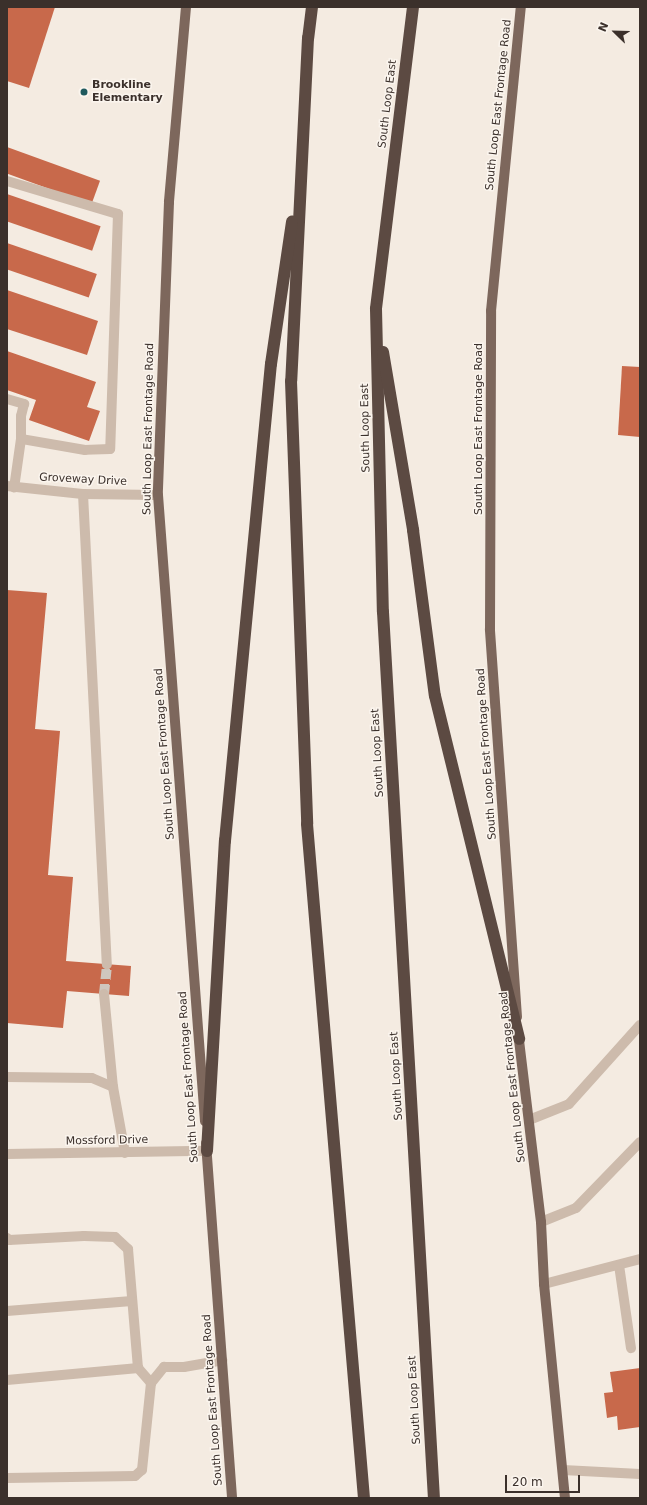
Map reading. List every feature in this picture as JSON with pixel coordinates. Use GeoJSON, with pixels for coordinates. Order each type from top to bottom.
{"type":"FeatureCollection","features":[{"type":"Feature","properties":{"kind":"highway"},"geometry":{"type":"LineString","coordinates":[[312,7],[308,38],[291,381],[307,824],[364,1498]]}},
{"type":"Feature","properties":{"kind":"highway","name":"South Loop East"},"geometry":{"type":"LineString","coordinates":[[413,7],[376,309],[384,612],[434,1498]]}},
{"type":"Feature","properties":{"kind":"highway"},"geometry":{"type":"LineString","coordinates":[[207,1151],[225,841],[271,364],[303,154]]}},
{"type":"Feature","properties":{"kind":"highway"},"geometry":{"type":"LineString","coordinates":[[376,309],[413,530],[435,696],[519,1039]]}},
{"type":"Feature","properties":{"kind":"main road","name":"South Loop East Frontage Road"},"geometry":{"type":"LineString","coordinates":[[186,7],[169,202],[158,495],[232,1498]]}},
{"type":"Feature","properties":{"kind":"main road","name":"South Loop East Frontage Road"},"geometry":{"type":"LineString","coordinates":[[521,7],[491,311],[490,614],[519,1039],[541,1222],[544,1284],[565,1498]]}},
{"type":"Feature","properties":{"kind":"street"},"geometry":{"type":"LineString","coordinates":[[7,181],[118,214],[110,449],[85,450],[22,439]]}},
{"type":"Feature","properties":{"kind":"street"},"geometry":{"type":"LineString","coordinates":[[7,399],[24,404],[21,416],[22,439],[10,487]]}},
{"type":"Feature","properties":{"kind":"street","name":"Groveway Drive"},"geometry":{"type":"LineString","coordinates":[[10,487],[83,494],[158,495]]}},
{"type":"Feature","properties":{"kind":"street"},"geometry":{"type":"LineString","coordinates":[[83,494],[107,964]]}},
{"type":"Feature","properties":{"kind":"street"},"geometry":{"type":"LineString","coordinates":[[104,994],[112,1087],[125,1153]]}},
{"type":"Feature","properties":{"kind":"street"},"geometry":{"type":"LineString","coordinates":[[529,1120],[569,1104],[640,1025]]}},
{"type":"Feature","properties":{"kind":"street"},"geometry":{"type":"LineString","coordinates":[[7,1077],[92,1078],[112,1087]]}},
{"type":"Feature","properties":{"kind":"street"},"geometry":{"type":"LineString","coordinates":[[541,1222],[576,1208],[640,1142]]}},
{"type":"Feature","properties":{"kind":"street","name":"Mossford Drive"},"geometry":{"type":"LineString","coordinates":[[7,1154],[207,1151]]}},
{"type":"Feature","properties":{"kind":"street"},"geometry":{"type":"LineString","coordinates":[[7,1238],[9,1240],[84,1236],[115,1237],[128,1249],[138,1368],[150,1383]]}},
{"type":"Feature","properties":{"kind":"street"},"geometry":{"type":"LineString","coordinates":[[544,1284],[640,1259]]}},
{"type":"Feature","properties":{"kind":"street"},"geometry":{"type":"LineString","coordinates":[[619,1265],[630,1348]]}},
{"type":"Feature","properties":{"kind":"street"},"geometry":{"type":"LineString","coordinates":[[7,1311],[132,1301]]}},
{"type":"Feature","properties":{"kind":"street"},"geometry":{"type":"LineString","coordinates":[[7,1478],[135,1476],[142,1470],[150,1383],[164,1367],[184,1367],[222,1360]]}},
{"type":"Feature","properties":{"kind":"street"},"geometry":{"type":"LineString","coordinates":[[7,1380],[138,1368]]}},
{"type":"Feature","properties":{"kind":"street"},"geometry":{"type":"LineString","coordinates":[[563,1470],[640,1474]]}},
{"type":"Feature","properties":{"kind":"building"},"geometry":{"type":"Polygon","coordinates":[[[7,7],[55,7],[29,88],[7,81],[7,7]]]}},
{"type":"Feature","properties":{"kind":"building"},"geometry":{"type":"Polygon","coordinates":[[[7,147],[100,181],[91,204],[7,174],[7,147]]]}},
{"type":"Feature","properties":{"kind":"building"},"geometry":{"type":"Polygon","coordinates":[[[7,194],[101,226],[92,251],[7,221],[7,194]]]}},
{"type":"Feature","properties":{"kind":"building"},"geometry":{"type":"Polygon","coordinates":[[[7,243],[97,274],[89,298],[7,269],[7,243]]]}},
{"type":"Feature","properties":{"kind":"building"},"geometry":{"type":"Polygon","coordinates":[[[7,290],[98,321],[87,355],[7,329],[7,290]]]}},
{"type":"Feature","properties":{"kind":"building"},"geometry":{"type":"Polygon","coordinates":[[[7,351],[96,382],[87,407],[100,411],[89,441],[29,420],[36,400],[7,390],[7,351]]]}},
{"type":"Feature","properties":{"kind":"building"},"geometry":{"type":"Polygon","coordinates":[[[622,366],[640,367],[640,437],[618,435],[622,366]]]}},
{"type":"Feature","properties":{"kind":"building"},"geometry":{"type":"Polygon","coordinates":[[[7,590],[47,593],[35,729],[60,731],[48,875],[73,877],[66,961],[131,966],[129,996],[67,991],[63,1028],[7,1023],[7,590]]]}},
{"type":"Feature","properties":{"kind":"building"},"geometry":{"type":"Polygon","coordinates":[[[640,1368],[640,1427],[618,1430],[617,1416],[607,1418],[604,1393],[613,1392],[610,1372],[640,1368]]]}},
{"type":"Feature","properties":{"kind":"tunnel"},"geometry":{"type":"LineString","coordinates":[[104,994],[107,964]]}},
{"type":"Feature","properties":{"kind":"place","name":"Brookline Elementary"},"geometry":{"type":"Point","coordinates":[84,92]}}]}
